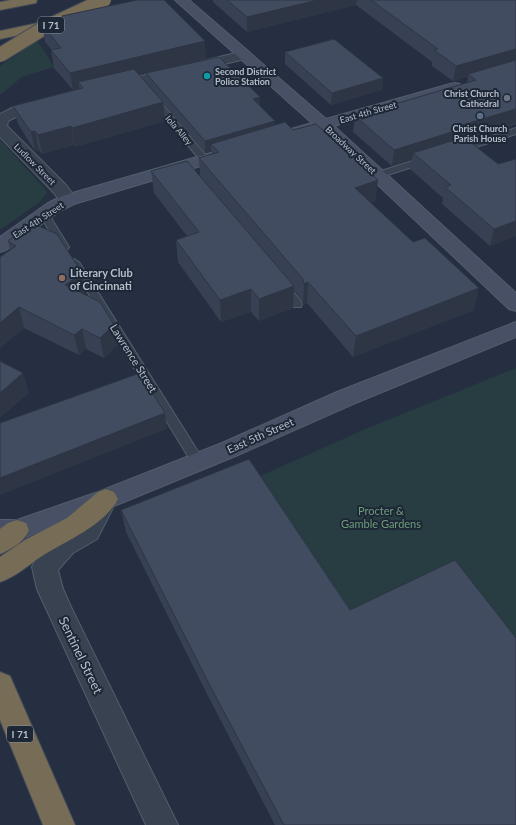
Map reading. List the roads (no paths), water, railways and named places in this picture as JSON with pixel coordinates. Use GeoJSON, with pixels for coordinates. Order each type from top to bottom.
{"type":"FeatureCollection","features":[{"type":"Feature","properties":{"kind":"highway"},"geometry":{"type":"LineString","coordinates":[[0,6],[31,0]]}},
{"type":"Feature","properties":{"kind":"highway"},"geometry":{"type":"LineString","coordinates":[[0,24],[109,4]]}},
{"type":"Feature","properties":{"kind":"highway"},"geometry":{"type":"LineString","coordinates":[[0,35],[109,4]]}},
{"type":"Feature","properties":{"kind":"highway","name":"I 71"},"geometry":{"type":"LineString","coordinates":[[0,55],[44,28],[109,4]]}},
{"type":"Feature","properties":{"kind":"highway"},"geometry":{"type":"LineString","coordinates":[[0,571],[34,548],[76,525],[106,499]]}},
{"type":"Feature","properties":{"kind":"highway","name":"I 71"},"geometry":{"type":"LineString","coordinates":[[0,686],[59,825]]}},
{"type":"Feature","properties":{"kind":"main road","name":"Broadway Street"},"geometry":{"type":"LineString","coordinates":[[181,0],[323,124],[516,304]]}},
{"type":"Feature","properties":{"kind":"main road","name":"East 4th Street"},"geometry":{"type":"LineString","coordinates":[[273,139],[470,82]]}},
{"type":"Feature","properties":{"kind":"main road","name":"East 4th Street"},"geometry":{"type":"LineString","coordinates":[[0,246],[54,207],[68,200],[186,171],[205,160],[245,148]]}},
{"type":"Feature","properties":{"kind":"main road","name":"East 5th Street"},"geometry":{"type":"LineString","coordinates":[[6,534],[106,499],[198,462],[346,398],[516,329]]}},
{"type":"Feature","properties":{"kind":"street"},"geometry":{"type":"LineString","coordinates":[[100,91],[143,87],[244,55]]}},
{"type":"Feature","properties":{"kind":"street"},"geometry":{"type":"LineString","coordinates":[[0,124],[17,111],[54,102]]}},
{"type":"Feature","properties":{"kind":"street","name":"Ludlow Street"},"geometry":{"type":"LineString","coordinates":[[0,124],[60,189],[68,200]]}},
{"type":"Feature","properties":{"kind":"street","name":"Sentinel Street"},"geometry":{"type":"LineString","coordinates":[[106,499],[88,532],[64,545],[45,568],[50,589],[59,610],[162,825]]}},
{"type":"Feature","properties":{"kind":"lane","name":"Iola Alley"},"geometry":{"type":"LineString","coordinates":[[143,87],[205,160]]}},
{"type":"Feature","properties":{"kind":"lane"},"geometry":{"type":"LineString","coordinates":[[450,152],[516,131]]}},
{"type":"Feature","properties":{"kind":"lane"},"geometry":{"type":"LineString","coordinates":[[378,175],[436,157]]}},
{"type":"Feature","properties":{"kind":"lane","name":"Lawrence Street"},"geometry":{"type":"LineString","coordinates":[[42,216],[48,220],[198,462]]}},
{"type":"Feature","properties":{"kind":"lane"},"geometry":{"type":"LineString","coordinates":[[277,281],[297,304]]}},
{"type":"Feature","properties":{"kind":"place","name":"Second District Police Station"},"geometry":{"type":"Point","coordinates":[207,76]}},
{"type":"Feature","properties":{"kind":"place","name":"Christ Church Cathedral"},"geometry":{"type":"Point","coordinates":[507,98]}},
{"type":"Feature","properties":{"kind":"place","name":"Christ Church Parish House"},"geometry":{"type":"Point","coordinates":[480,116]}},
{"type":"Feature","properties":{"kind":"place","name":"Literary Club of Cincinnati"},"geometry":{"type":"Point","coordinates":[62,278]}},
{"type":"Feature","properties":{"kind":"park label","name":"Procter & Gamble Gardens"},"geometry":{"type":"Point","coordinates":[381,516]}}]}
